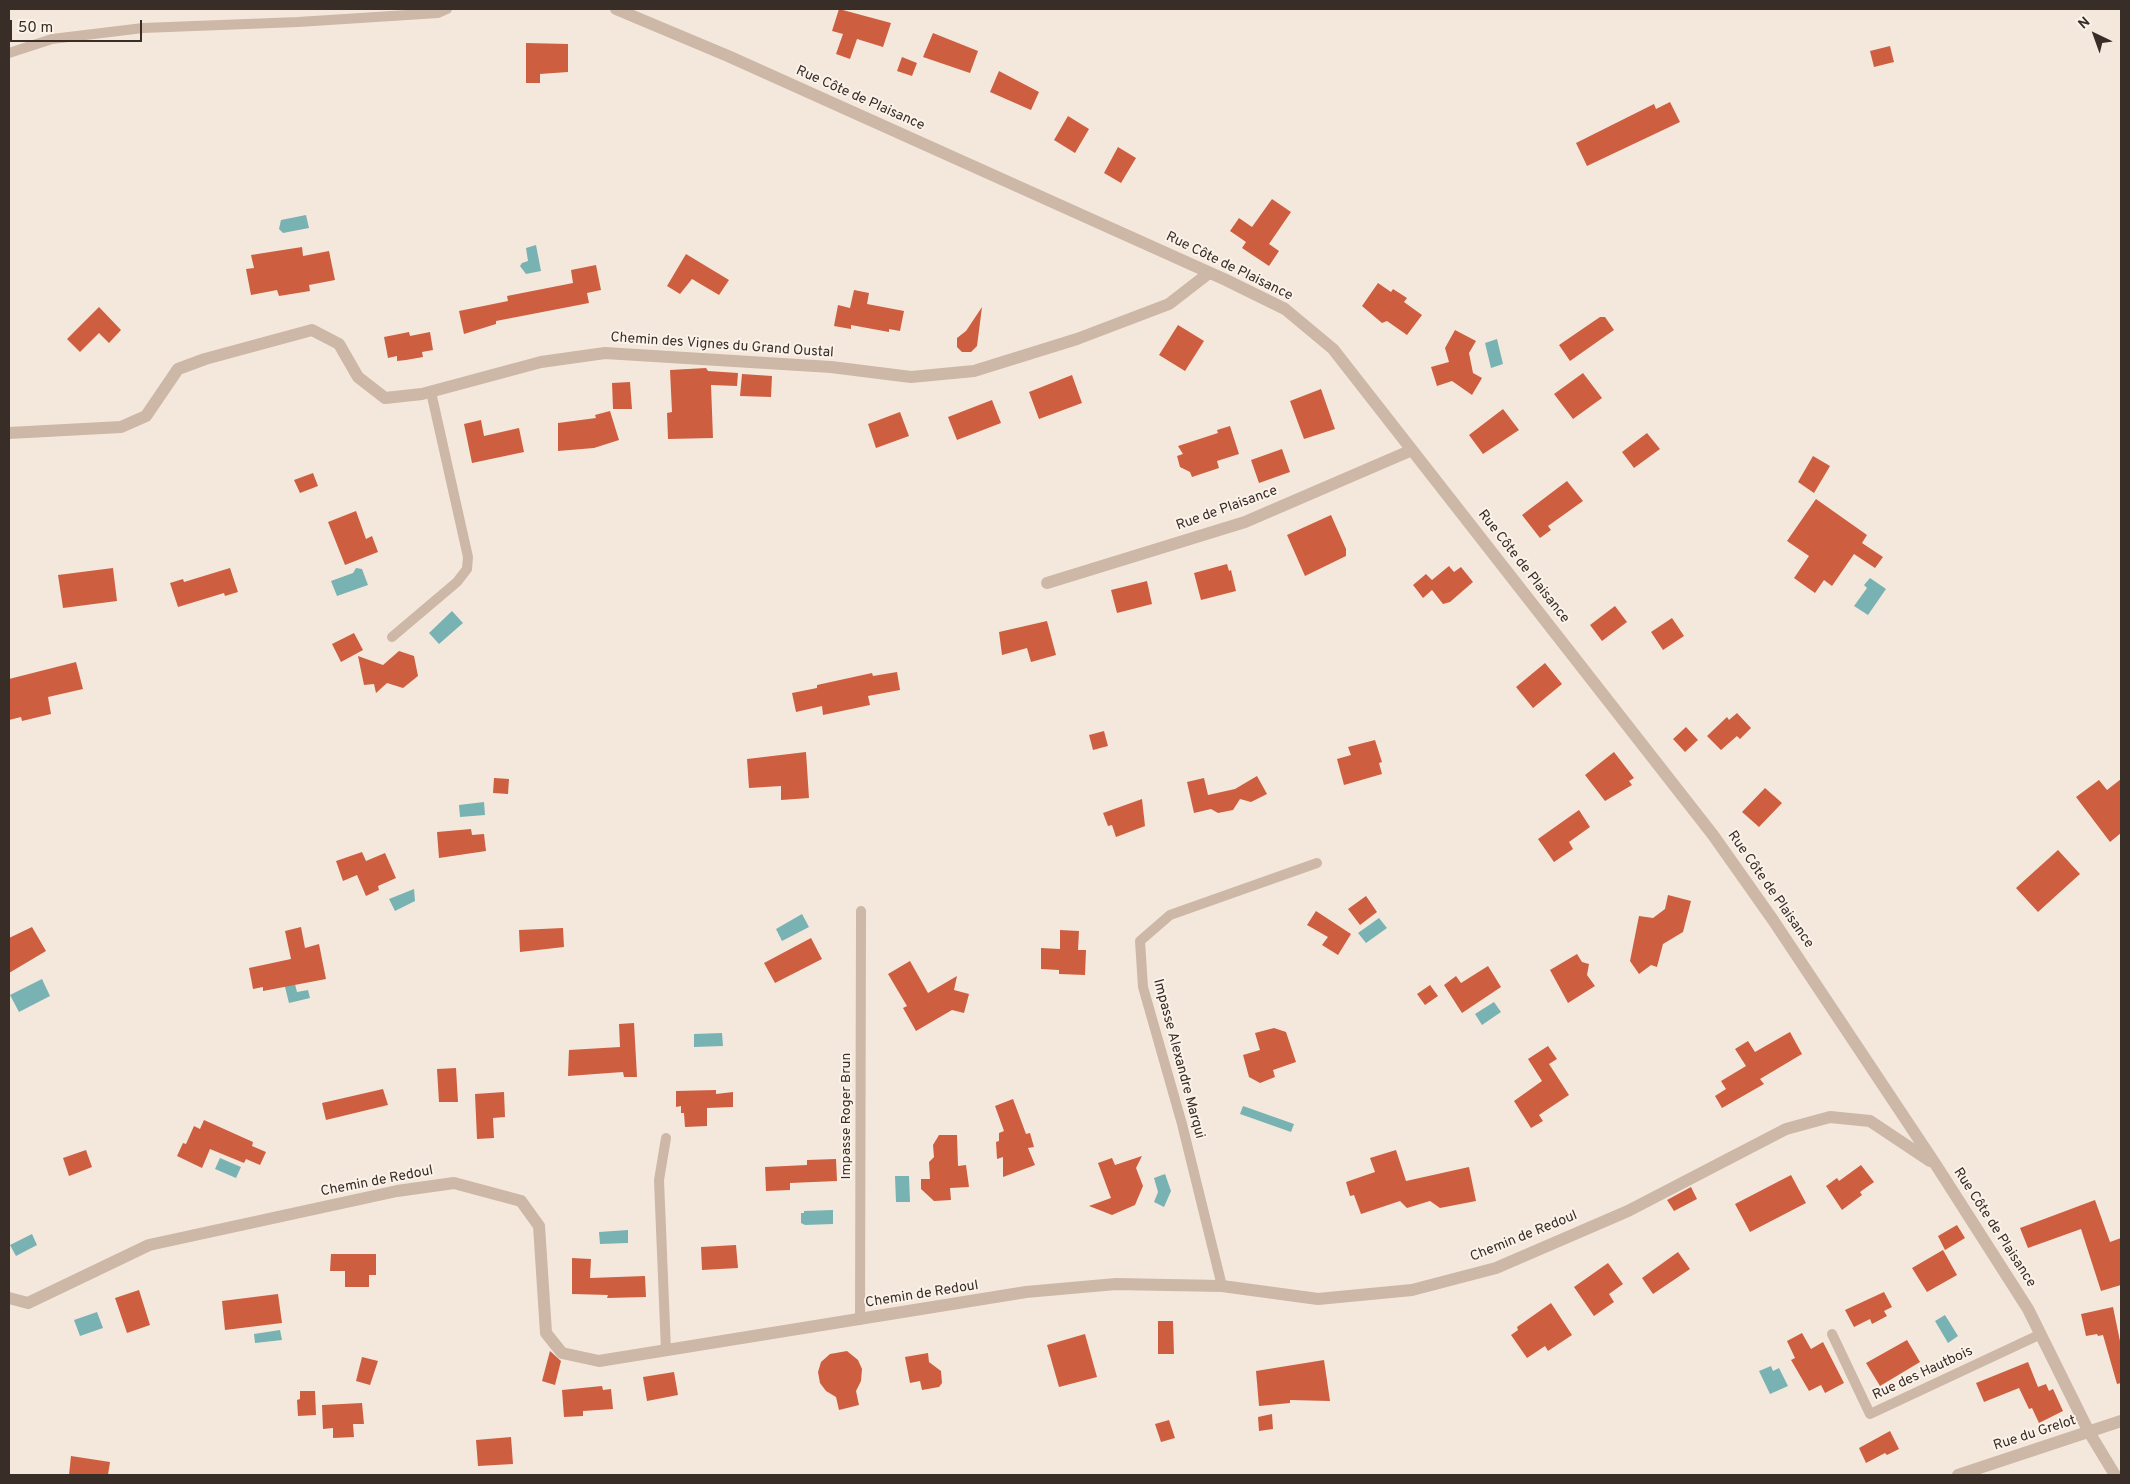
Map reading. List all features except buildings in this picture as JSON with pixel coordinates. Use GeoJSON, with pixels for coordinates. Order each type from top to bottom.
{"type":"FeatureCollection","features":[{"type":"Feature","properties":{"kind":"street","name":"Rue Côte de Plaisance"},"geometry":{"type":"LineString","coordinates":[[616,9],[728,56],[1209,272],[1285,309],[1333,349],[1713,835],[1773,920],[1936,1165],[2028,1309],[2089,1432],[2115,1475]]}},
{"type":"Feature","properties":{"kind":"street","name":"Chemin des Vignes du Grand Oustal"},"geometry":{"type":"LineString","coordinates":[[9,433],[121,427],[146,416],[178,369],[205,359],[312,330],[340,344],[358,377],[385,398],[431,392],[541,362],[605,353],[822,366],[911,377],[974,371],[1078,339],[1169,304],[1209,272]]}},
{"type":"Feature","properties":{"kind":"street","name":"Rue de Plaisance"},"geometry":{"type":"LineString","coordinates":[[1047,583],[1245,522],[1412,450]]}},
{"type":"Feature","properties":{"kind":"street","name":"Chemin de Redoul"},"geometry":{"type":"LineString","coordinates":[[9,1298],[28,1303],[149,1245],[397,1191],[454,1183],[521,1202],[539,1226],[546,1333],[562,1353],[599,1361],[1026,1292],[1106,1285],[1222,1286],[1318,1299],[1412,1290],[1496,1268],[1628,1211],[1786,1128],[1830,1117],[1870,1121],[1936,1165]]}},
{"type":"Feature","properties":{"kind":"street","name":"Rue du Grelot"},"geometry":{"type":"LineString","coordinates":[[1958,1475],[2118,1424]]}},
{"type":"Feature","properties":{"kind":"lane"},"geometry":{"type":"LineString","coordinates":[[9,54],[52,39],[142,28],[336,20],[438,13],[447,9]]}},
{"type":"Feature","properties":{"kind":"lane"},"geometry":{"type":"LineString","coordinates":[[392,637],[458,582],[467,569],[468,557],[431,392]]}},
{"type":"Feature","properties":{"kind":"lane","name":"Impasse Alexandre Marqui"},"geometry":{"type":"LineString","coordinates":[[1222,1286],[1182,1124],[1143,987],[1140,941],[1170,915],[1317,862]]}},
{"type":"Feature","properties":{"kind":"lane","name":"Impasse Roger Brun"},"geometry":{"type":"LineString","coordinates":[[860,1320],[861,911]]}},
{"type":"Feature","properties":{"kind":"lane"},"geometry":{"type":"LineString","coordinates":[[666,1138],[659,1180],[666,1351]]}},
{"type":"Feature","properties":{"kind":"lane","name":"Rue des Hautbois"},"geometry":{"type":"LineString","coordinates":[[1832,1334],[1870,1414],[2040,1334]]}},
{"type":"Feature","properties":{"kind":"water"},"geometry":{"type":"Polygon","coordinates":[[[306,215],[309,228],[283,233],[279,229],[281,220],[306,215]]]}},
{"type":"Feature","properties":{"kind":"water"},"geometry":{"type":"Polygon","coordinates":[[[536,245],[541,271],[526,274],[520,266],[528,261],[526,248],[536,245]]]}},
{"type":"Feature","properties":{"kind":"water"},"geometry":{"type":"Polygon","coordinates":[[[1497,339],[1503,364],[1491,368],[1485,343],[1497,339]]]}},
{"type":"Feature","properties":{"kind":"water"},"geometry":{"type":"Polygon","coordinates":[[[356,568],[362,569],[368,585],[337,596],[331,581],[353,573],[356,568]]]}},
{"type":"Feature","properties":{"kind":"water"},"geometry":{"type":"Polygon","coordinates":[[[1870,578],[1886,589],[1868,615],[1854,606],[1867,588],[1864,585],[1870,578]]]}},
{"type":"Feature","properties":{"kind":"water"},"geometry":{"type":"Polygon","coordinates":[[[452,611],[463,623],[439,644],[429,633],[452,611]]]}},
{"type":"Feature","properties":{"kind":"water"},"geometry":{"type":"Polygon","coordinates":[[[484,802],[485,815],[460,817],[459,805],[484,802]]]}},
{"type":"Feature","properties":{"kind":"water"},"geometry":{"type":"Polygon","coordinates":[[[414,889],[415,901],[395,911],[389,899],[414,889]]]}},
{"type":"Feature","properties":{"kind":"water"},"geometry":{"type":"Polygon","coordinates":[[[802,914],[809,927],[782,941],[776,929],[802,914]]]}},
{"type":"Feature","properties":{"kind":"water"},"geometry":{"type":"Polygon","coordinates":[[[1379,918],[1387,928],[1366,943],[1358,933],[1379,918]]]}},
{"type":"Feature","properties":{"kind":"water"},"geometry":{"type":"Polygon","coordinates":[[[42,979],[50,996],[19,1012],[10,995],[42,979]]]}},
{"type":"Feature","properties":{"kind":"water"},"geometry":{"type":"Polygon","coordinates":[[[294,980],[297,992],[308,990],[310,998],[289,1003],[284,983],[294,980]]]}},
{"type":"Feature","properties":{"kind":"water"},"geometry":{"type":"Polygon","coordinates":[[[1494,1002],[1501,1012],[1482,1025],[1475,1014],[1494,1002]]]}},
{"type":"Feature","properties":{"kind":"water"},"geometry":{"type":"Polygon","coordinates":[[[722,1033],[723,1046],[694,1047],[694,1034],[722,1033]]]}},
{"type":"Feature","properties":{"kind":"water"},"geometry":{"type":"Polygon","coordinates":[[[1243,1106],[1294,1124],[1291,1132],[1240,1114],[1243,1106]]]}},
{"type":"Feature","properties":{"kind":"water"},"geometry":{"type":"Polygon","coordinates":[[[220,1158],[241,1167],[236,1178],[215,1169],[220,1158]]]}},
{"type":"Feature","properties":{"kind":"water"},"geometry":{"type":"Polygon","coordinates":[[[1165,1174],[1171,1191],[1164,1207],[1154,1202],[1158,1192],[1154,1178],[1165,1174]]]}},
{"type":"Feature","properties":{"kind":"water"},"geometry":{"type":"Polygon","coordinates":[[[895,1176],[909,1176],[910,1202],[896,1202],[895,1176]]]}},
{"type":"Feature","properties":{"kind":"water"},"geometry":{"type":"Polygon","coordinates":[[[833,1210],[833,1224],[805,1225],[801,1223],[801,1213],[804,1213],[804,1211],[833,1210]]]}},
{"type":"Feature","properties":{"kind":"water"},"geometry":{"type":"Polygon","coordinates":[[[628,1230],[628,1243],[600,1244],[599,1232],[628,1230]]]}},
{"type":"Feature","properties":{"kind":"water"},"geometry":{"type":"Polygon","coordinates":[[[32,1234],[37,1245],[16,1256],[10,1245],[32,1234]]]}},
{"type":"Feature","properties":{"kind":"water"},"geometry":{"type":"Polygon","coordinates":[[[97,1312],[103,1328],[80,1336],[74,1320],[97,1312]]]}},
{"type":"Feature","properties":{"kind":"water"},"geometry":{"type":"Polygon","coordinates":[[[1945,1315],[1958,1336],[1948,1343],[1935,1321],[1945,1315]]]}},
{"type":"Feature","properties":{"kind":"water"},"geometry":{"type":"Polygon","coordinates":[[[280,1330],[282,1340],[255,1343],[254,1334],[280,1330]]]}},
{"type":"Feature","properties":{"kind":"water"},"geometry":{"type":"Polygon","coordinates":[[[1771,1366],[1773,1371],[1779,1368],[1788,1386],[1770,1394],[1759,1371],[1771,1366]]]}}]}
